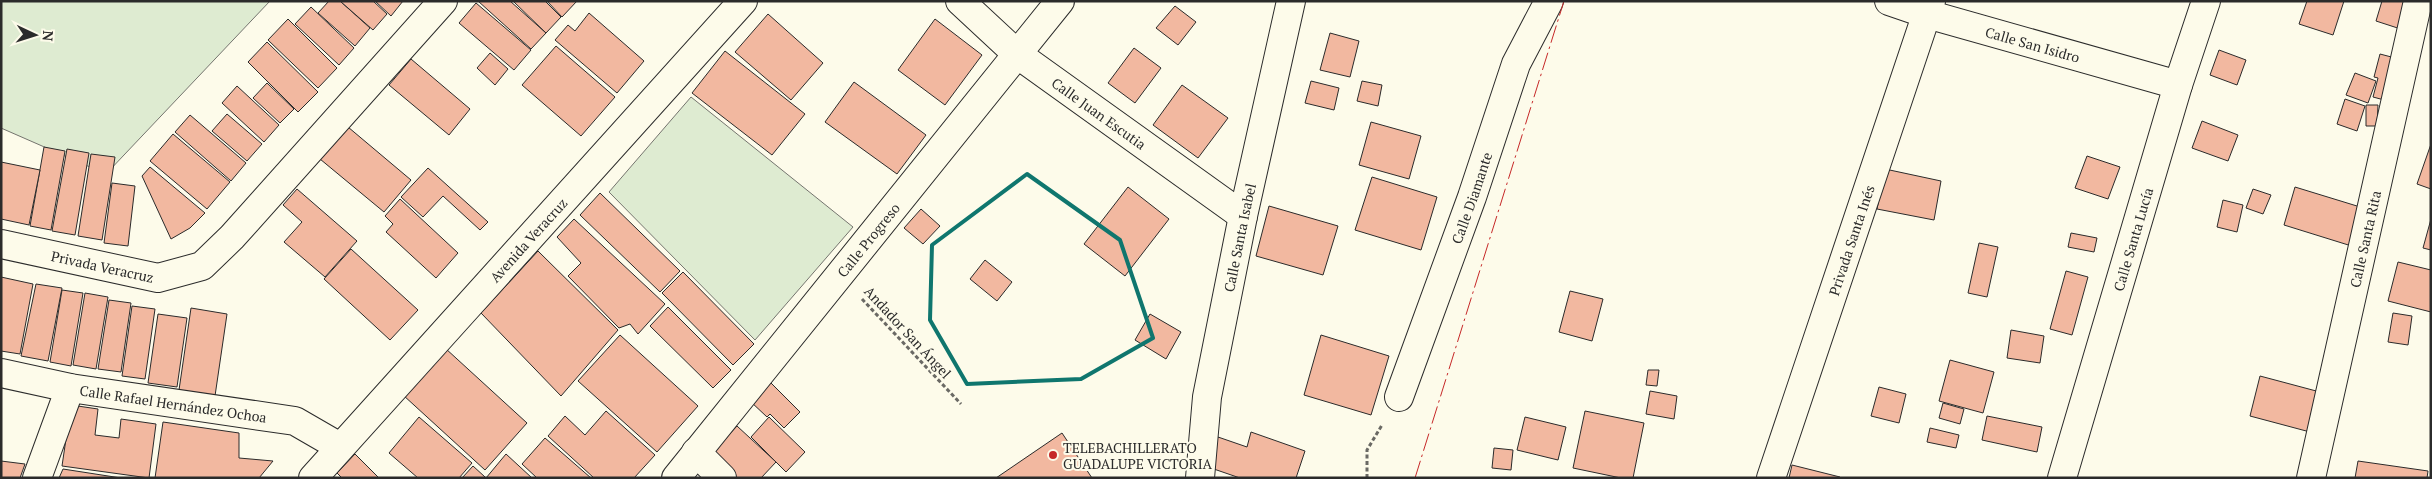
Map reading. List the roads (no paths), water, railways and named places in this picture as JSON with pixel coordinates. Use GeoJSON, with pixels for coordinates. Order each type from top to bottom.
{"type":"FeatureCollection","features":[{"type":"Feature","properties":{"kind":"street","name":"Privada Veracruz"},"geometry":{"type":"LineString","coordinates":[[1,244],[158,278],[202,266],[232,237],[443,1]]}},
{"type":"Feature","properties":{"kind":"street","name":"Avenida Veracruz"},"geometry":{"type":"LineString","coordinates":[[313,478],[743,1]]}},
{"type":"Feature","properties":{"kind":"street","name":"Calle Juan Escutia"},"geometry":{"type":"LineString","coordinates":[[960,1],[1017,54],[1244,216]]}},
{"type":"Feature","properties":{"kind":"street","name":"Calle Progreso"},"geometry":{"type":"LineString","coordinates":[[676,478],[1060,1]]}},
{"type":"Feature","properties":{"kind":"street","name":"Calle Santa Isabel"},"geometry":{"type":"LineString","coordinates":[[1200,478],[1208,397],[1244,216],[1291,1]]}},
{"type":"Feature","properties":{"kind":"street","name":"Calle Diamante"},"geometry":{"type":"LineString","coordinates":[[1400,397],[1472,198],[1516,64],[1549,1]]}},
{"type":"Feature","properties":{"kind":"street","name":"Calle San Isidro"},"geometry":{"type":"LineString","coordinates":[[1889,1],[1929,8],[2178,85]]}},
{"type":"Feature","properties":{"kind":"street","name":"Calle Santa Lucía"},"geometry":{"type":"LineString","coordinates":[[2062,478],[2178,85],[2206,1]]}},
{"type":"Feature","properties":{"kind":"street","name":"Calle Santa Rita"},"geometry":{"type":"LineString","coordinates":[[2311,478],[2418,1]]}},
{"type":"Feature","properties":{"kind":"street","name":"Privada Santa Inés"},"geometry":{"type":"LineString","coordinates":[[1771,478],[1929,8]]}},
{"type":"Feature","properties":{"kind":"street","name":"Calle Rafael Hernández Ochoa"},"geometry":{"type":"LineString","coordinates":[[1,373],[70,388],[295,421],[340,447]]}},
{"type":"Feature","properties":{"kind":"street"},"geometry":{"type":"LineString","coordinates":[[37,478],[70,388]]}},
{"type":"Feature","properties":{"kind":"street"},"geometry":{"type":"LineString","coordinates":[[696,452],[722,478]]}},
{"type":"Feature","properties":{"kind":"place","name":"TELEBACHILLERATO GUADALUPE VICTORIA"},"geometry":{"type":"Point","coordinates":[1053,455]}}]}
